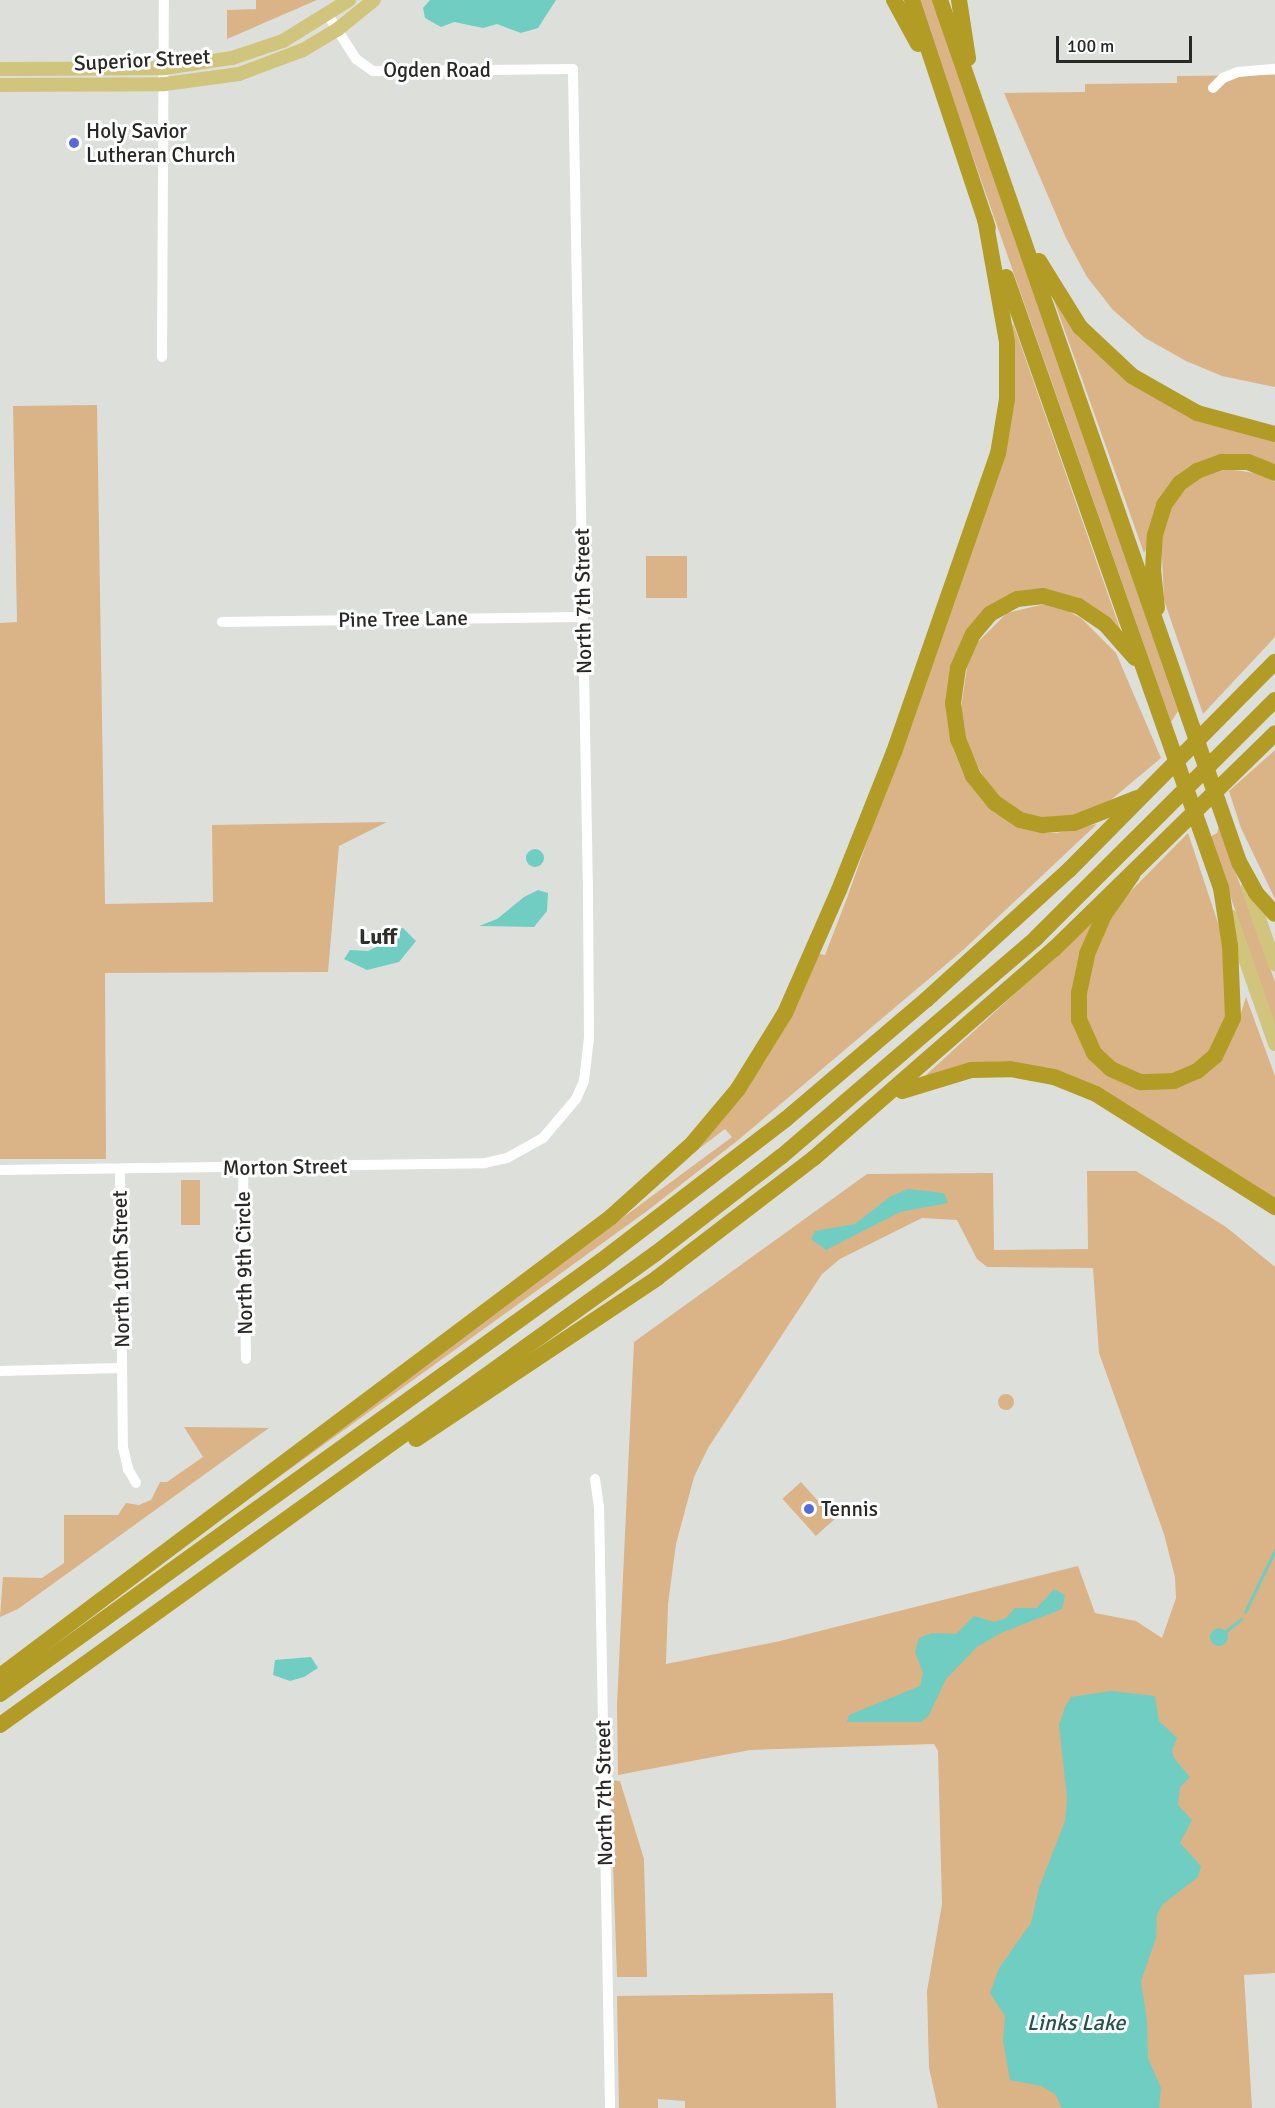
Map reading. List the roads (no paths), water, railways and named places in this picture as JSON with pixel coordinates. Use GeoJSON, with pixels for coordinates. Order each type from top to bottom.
{"type":"FeatureCollection","features":[{"type":"Feature","properties":{"kind":"highway"},"geometry":{"type":"LineString","coordinates":[[894,0],[948,109]]}},
{"type":"Feature","properties":{"kind":"highway"},"geometry":{"type":"LineString","coordinates":[[912,0],[985,219],[1221,888],[1233,983],[1234,1008],[1228,1034],[1215,1056],[1189,1076],[1164,1083],[1140,1082],[1111,1069],[1094,1053],[1082,1032],[1078,1009],[1082,974],[1094,936],[1132,875]]}},
{"type":"Feature","properties":{"kind":"highway"},"geometry":{"type":"LineString","coordinates":[[940,0],[1239,862],[1256,893],[1275,914]]}},
{"type":"Feature","properties":{"kind":"highway"},"geometry":{"type":"LineString","coordinates":[[959,0],[978,112]]}},
{"type":"Feature","properties":{"kind":"highway"},"geometry":{"type":"LineString","coordinates":[[1011,208],[1063,304],[1112,360],[1152,390],[1197,413],[1275,434]]}},
{"type":"Feature","properties":{"kind":"highway"},"geometry":{"type":"LineString","coordinates":[[0,1676],[611,1217],[692,1144],[744,1080],[784,1013],[839,890],[894,752],[998,454],[1007,399],[1007,342],[985,219]]}},
{"type":"Feature","properties":{"kind":"highway"},"geometry":{"type":"LineString","coordinates":[[1170,664],[1153,570],[1155,535],[1164,505],[1180,483],[1209,465],[1248,462],[1275,473]]}},
{"type":"Feature","properties":{"kind":"highway"},"geometry":{"type":"LineString","coordinates":[[1143,796],[1074,823],[1042,825],[1020,820],[995,803],[974,776],[958,740],[953,703],[958,669],[973,634],[1002,606],[1029,597],[1054,597],[1084,609],[1120,638],[1147,679]]}},
{"type":"Feature","properties":{"kind":"highway"},"geometry":{"type":"LineString","coordinates":[[1246,692],[1275,655]]}},
{"type":"Feature","properties":{"kind":"highway"},"geometry":{"type":"LineString","coordinates":[[0,1694],[685,1198],[926,1000],[1069,870],[1275,662]]}},
{"type":"Feature","properties":{"kind":"highway"},"geometry":{"type":"LineString","coordinates":[[0,1725],[664,1247],[874,1080],[1110,868],[1275,700]]}},
{"type":"Feature","properties":{"kind":"highway"},"geometry":{"type":"LineString","coordinates":[[271,1531],[533,1363],[657,1278],[803,1167],[882,1101],[1132,875],[1275,733]]}},
{"type":"Feature","properties":{"kind":"highway"},"geometry":{"type":"LineString","coordinates":[[1254,755],[1275,739]]}},
{"type":"Feature","properties":{"kind":"highway"},"geometry":{"type":"LineString","coordinates":[[882,1101],[919,1083],[971,1070],[1010,1069],[1054,1077],[1096,1094],[1275,1207]]}},
{"type":"Feature","properties":{"kind":"main road","name":"Superior Street"},"geometry":{"type":"LineString","coordinates":[[0,69],[165,68],[206,63],[259,50],[328,15],[349,0]]}},
{"type":"Feature","properties":{"kind":"main road","name":"Superior Street"},"geometry":{"type":"LineString","coordinates":[[0,85],[165,84],[239,74],[303,50],[338,29],[374,0]]}},
{"type":"Feature","properties":{"kind":"main road"},"geometry":{"type":"LineString","coordinates":[[1239,862],[1275,964]]}},
{"type":"Feature","properties":{"kind":"main road"},"geometry":{"type":"LineString","coordinates":[[1221,888],[1275,1044]]}},
{"type":"Feature","properties":{"kind":"street"},"geometry":{"type":"LineString","coordinates":[[162,357],[164,0]]}},
{"type":"Feature","properties":{"kind":"street","name":"Ogden Road"},"geometry":{"type":"LineString","coordinates":[[328,15],[356,59],[373,71],[573,69]]}},
{"type":"Feature","properties":{"kind":"street","name":"North 7th Street"},"geometry":{"type":"LineString","coordinates":[[557,1124],[584,1081],[589,1038],[573,69]]}},
{"type":"Feature","properties":{"kind":"street"},"geometry":{"type":"LineString","coordinates":[[1214,88],[1223,78],[1238,72],[1275,69]]}},
{"type":"Feature","properties":{"kind":"street","name":"Pine Tree Lane"},"geometry":{"type":"LineString","coordinates":[[222,622],[583,617]]}},
{"type":"Feature","properties":{"kind":"street","name":"Morton Street"},"geometry":{"type":"LineString","coordinates":[[0,1170],[485,1163],[526,1150],[557,1124]]}},
{"type":"Feature","properties":{"kind":"street","name":"North 9th Circle"},"geometry":{"type":"LineString","coordinates":[[243,1168],[246,1359]]}},
{"type":"Feature","properties":{"kind":"street","name":"North 10th Street"},"geometry":{"type":"LineString","coordinates":[[120,1169],[123,1447],[128,1469],[136,1483]]}},
{"type":"Feature","properties":{"kind":"street"},"geometry":{"type":"LineString","coordinates":[[0,1371],[122,1368]]}},
{"type":"Feature","properties":{"kind":"street","name":"North 7th Street"},"geometry":{"type":"LineString","coordinates":[[595,1479],[599,1516],[610,2108]]}},
{"type":"Feature","properties":{"kind":"water"},"geometry":{"type":"Polygon","coordinates":[[[430,0],[556,0],[538,28],[521,33],[497,24],[483,28],[454,22],[441,27],[425,18],[423,8],[430,0]]]}},
{"type":"Feature","properties":{"kind":"water"},"geometry":{"type":"Polygon","coordinates":[[[535,849],[541,852],[544,858],[541,864],[535,867],[529,864],[526,858],[529,852],[535,849]]]}},
{"type":"Feature","properties":{"kind":"water"},"geometry":{"type":"Polygon","coordinates":[[[538,890],[548,893],[547,911],[534,927],[479,926],[497,919],[524,897],[538,890]]]}},
{"type":"Feature","properties":{"kind":"water"},"geometry":{"type":"Polygon","coordinates":[[[403,928],[416,941],[399,962],[367,970],[344,959],[350,950],[368,951],[380,945],[388,931],[403,928]]]}},
{"type":"Feature","properties":{"kind":"water"},"geometry":{"type":"Polygon","coordinates":[[[908,1189],[944,1193],[948,1203],[900,1212],[826,1250],[811,1239],[815,1231],[855,1224],[891,1196],[908,1189]]]}},
{"type":"Feature","properties":{"kind":"water"},"geometry":{"type":"Polygon","coordinates":[[[1054,1589],[1065,1595],[1062,1609],[1001,1633],[977,1647],[946,1679],[929,1715],[921,1722],[847,1722],[849,1715],[920,1686],[923,1673],[915,1652],[919,1638],[932,1633],[956,1634],[974,1616],[994,1622],[1006,1618],[1015,1608],[1037,1608],[1054,1589]]]}},
{"type":"Feature","properties":{"kind":"water"},"geometry":{"type":"Polygon","coordinates":[[[1219,1628],[1225,1631],[1228,1637],[1225,1643],[1219,1646],[1213,1643],[1210,1637],[1213,1631],[1219,1628]]]}},
{"type":"Feature","properties":{"kind":"water"},"geometry":{"type":"Polygon","coordinates":[[[311,1657],[318,1668],[304,1677],[290,1681],[273,1675],[275,1660],[311,1657]]]}},
{"type":"Feature","properties":{"kind":"water","name":"Links Lake"},"geometry":{"type":"Polygon","coordinates":[[[1111,1691],[1155,1696],[1159,1721],[1177,1738],[1172,1750],[1174,1758],[1190,1777],[1180,1787],[1178,1805],[1192,1820],[1180,1843],[1201,1866],[1198,1877],[1163,1904],[1157,1914],[1156,1938],[1141,1981],[1147,2021],[1148,2058],[1161,2088],[1159,2108],[1062,2108],[1055,2094],[1041,2086],[1010,2080],[1003,2041],[1005,2016],[990,1993],[999,1968],[1031,1923],[1039,1888],[1065,1821],[1067,1798],[1059,1725],[1065,1707],[1071,1697],[1111,1691]]]}},
{"type":"Feature","properties":{"kind":"waterway"},"geometry":{"type":"LineString","coordinates":[[1245,1612],[1275,1550]]}},
{"type":"Feature","properties":{"kind":"waterway"},"geometry":{"type":"LineString","coordinates":[[1225,1632],[1241,1619]]}},
{"type":"Feature","properties":{"kind":"place","name":"Holy Savior Lutheran Church"},"geometry":{"type":"Point","coordinates":[74,143]}},
{"type":"Feature","properties":{"kind":"place","name":"Tennis"},"geometry":{"type":"Point","coordinates":[809,1509]}},
{"type":"Feature","properties":{"kind":"district","name":"Luff"},"geometry":{"type":"Point","coordinates":[378,937]}}]}
